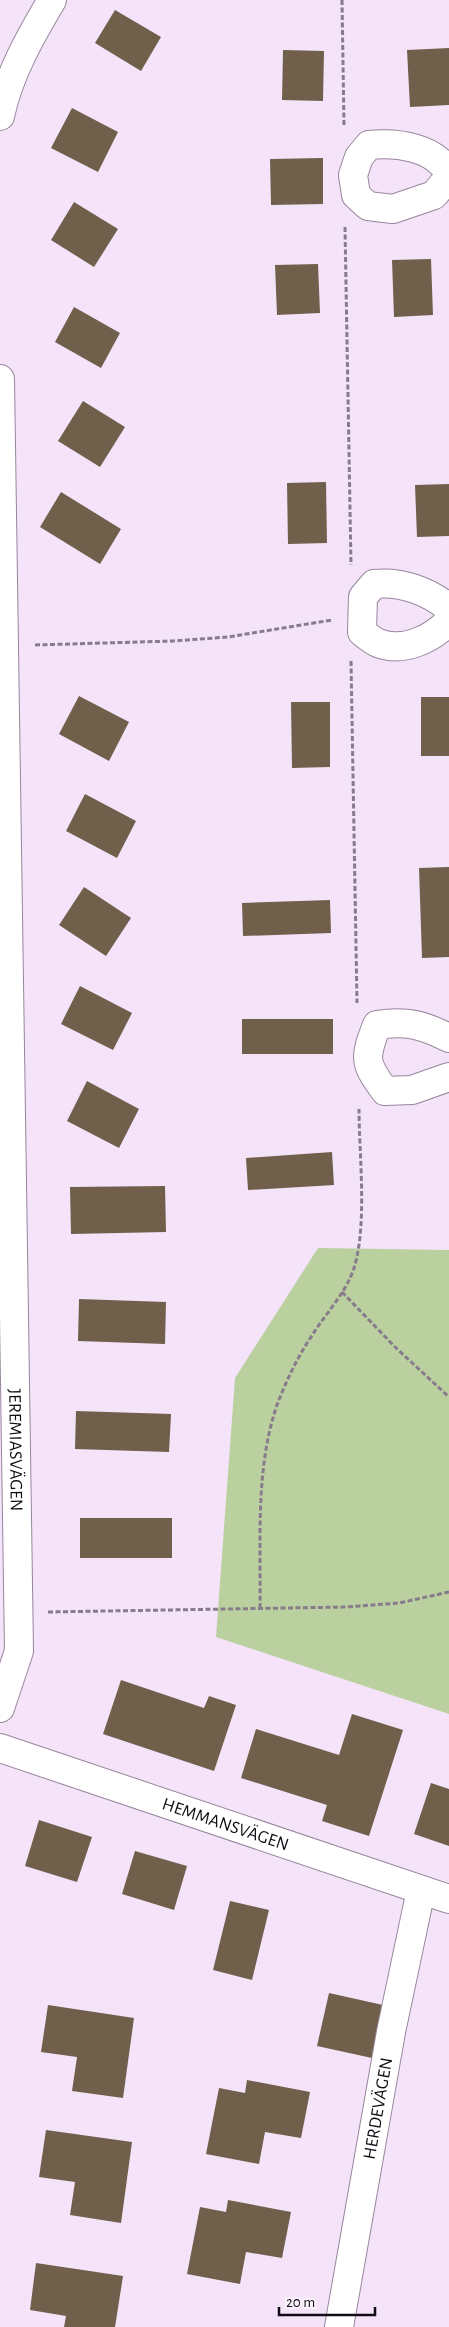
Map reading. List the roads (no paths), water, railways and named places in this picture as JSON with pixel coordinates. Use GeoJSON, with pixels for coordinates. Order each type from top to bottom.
{"type":"FeatureCollection","features":[{"type":"Feature","properties":{"kind":"street"},"geometry":{"type":"LineString","coordinates":[[0,116],[13,73],[30,36],[52,0]]}},
{"type":"Feature","properties":{"kind":"street"},"geometry":{"type":"LineString","coordinates":[[449,173],[443,163],[418,149],[389,143],[369,145],[359,157],[353,175],[356,195],[368,206],[393,209],[434,195],[449,177]]}},
{"type":"Feature","properties":{"kind":"street","name":"JEREMIASVÄGEN"},"geometry":{"type":"LineString","coordinates":[[0,379],[3,833],[19,1614],[19,1651],[0,1708]]}},
{"type":"Feature","properties":{"kind":"street"},"geometry":{"type":"LineString","coordinates":[[449,608],[435,596],[393,582],[374,584],[364,597],[362,632],[378,643],[402,647],[437,634],[449,622]]}},
{"type":"Feature","properties":{"kind":"street"},"geometry":{"type":"LineString","coordinates":[[449,1038],[425,1026],[394,1022],[377,1026],[368,1048],[368,1069],[385,1091],[412,1090],[449,1077]]}},
{"type":"Feature","properties":{"kind":"street","name":"HEMMANSVÄGEN"},"geometry":{"type":"LineString","coordinates":[[0,1748],[449,1899]]}},
{"type":"Feature","properties":{"kind":"street","name":"HERDEVÄGEN"},"geometry":{"type":"LineString","coordinates":[[339,2327],[392,2032],[421,1890]]}}]}
